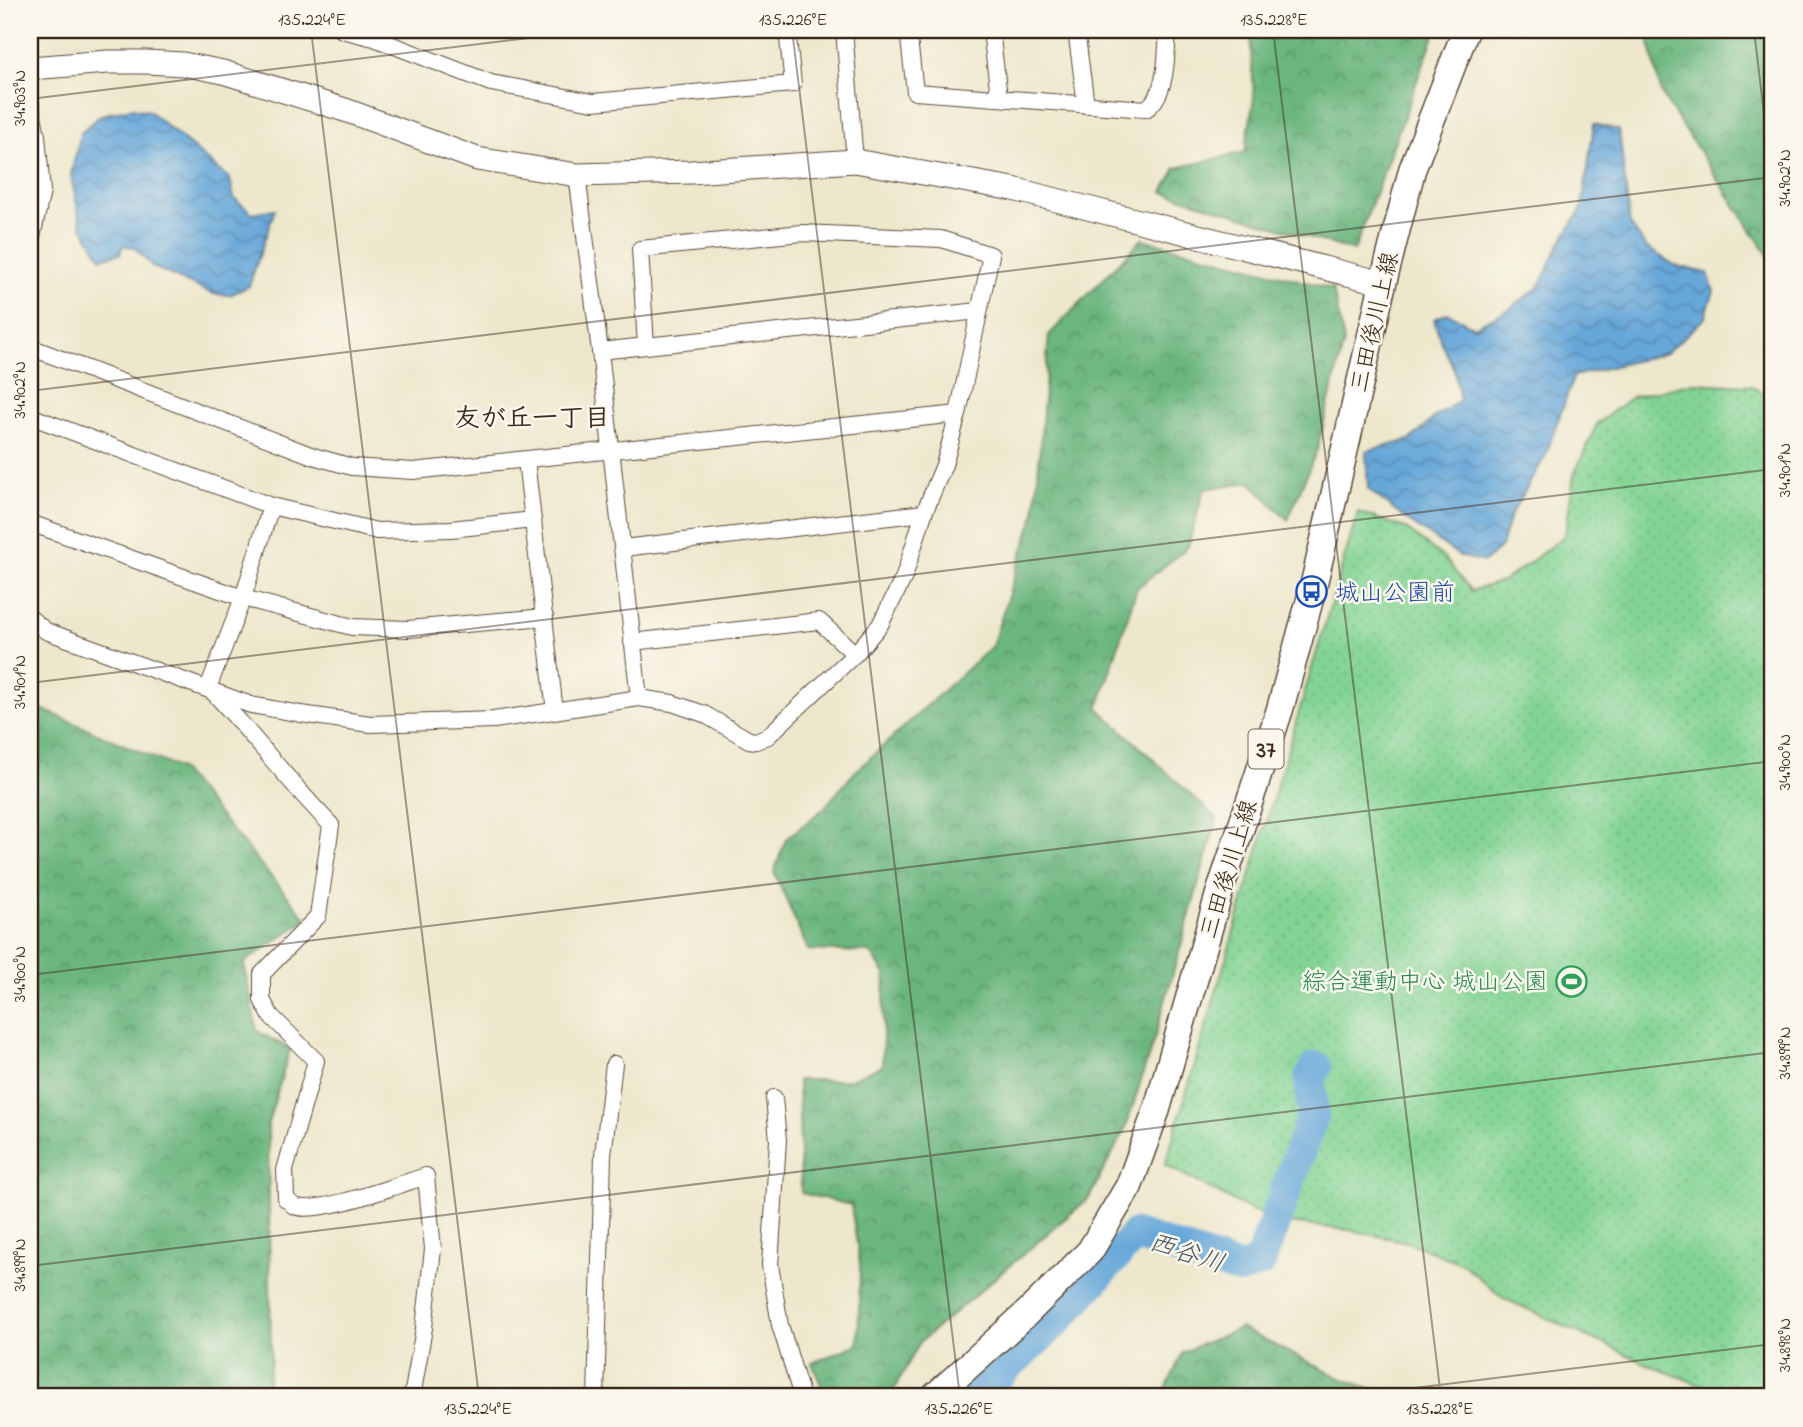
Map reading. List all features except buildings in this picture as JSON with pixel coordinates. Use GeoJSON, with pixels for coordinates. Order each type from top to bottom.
{"type":"FeatureCollection","features":[{"type":"Feature","properties":{"kind":"main road","name":"三田後川上線"},"geometry":{"type":"LineString","coordinates":[[934,1397],[1026,1314],[1090,1251],[1129,1186],[1157,1109],[1219,894],[1280,709],[1312,593],[1382,284],[1412,170],[1466,30]]}},
{"type":"Feature","properties":{"kind":"street"},"geometry":{"type":"LineString","coordinates":[[342,30],[376,34],[491,83],[593,102],[793,83],[787,30]]}},
{"type":"Feature","properties":{"kind":"street"},"geometry":{"type":"LineString","coordinates":[[844,30],[855,161]]}},
{"type":"Feature","properties":{"kind":"street"},"geometry":{"type":"LineString","coordinates":[[908,30],[915,92],[1146,109],[1155,103],[1163,83],[1168,30]]}},
{"type":"Feature","properties":{"kind":"street"},"geometry":{"type":"LineString","coordinates":[[992,30],[999,97]]}},
{"type":"Feature","properties":{"kind":"street"},"geometry":{"type":"LineString","coordinates":[[1076,30],[1086,105]]}},
{"type":"Feature","properties":{"kind":"street"},"geometry":{"type":"LineString","coordinates":[[30,68],[108,62],[183,64],[223,72],[348,111],[477,159],[576,175],[691,172],[855,161],[1013,189],[1382,284]]}},
{"type":"Feature","properties":{"kind":"street"},"geometry":{"type":"LineString","coordinates":[[30,100],[37,135],[42,191],[30,246]]}},
{"type":"Feature","properties":{"kind":"street"},"geometry":{"type":"LineString","coordinates":[[576,175],[600,351],[639,698]]}},
{"type":"Feature","properties":{"kind":"street"},"geometry":{"type":"LineString","coordinates":[[30,618],[46,631],[251,705],[370,724],[494,720],[639,698],[673,703],[704,714],[740,737],[756,741],[768,736],[855,654],[880,625],[904,578],[924,513],[944,465],[958,414],[991,255],[941,239],[802,233],[640,249],[646,346]]}},
{"type":"Feature","properties":{"kind":"street"},"geometry":{"type":"LineString","coordinates":[[600,351],[979,311]]}},
{"type":"Feature","properties":{"kind":"street"},"geometry":{"type":"LineString","coordinates":[[30,347],[313,456],[352,467],[413,471],[958,414]]}},
{"type":"Feature","properties":{"kind":"street"},"geometry":{"type":"LineString","coordinates":[[30,416],[271,506],[377,531],[450,529],[533,520]]}},
{"type":"Feature","properties":{"kind":"street"},"geometry":{"type":"LineString","coordinates":[[526,460],[555,712]]}},
{"type":"Feature","properties":{"kind":"street"},"geometry":{"type":"LineString","coordinates":[[208,688],[243,598],[271,506]]}},
{"type":"Feature","properties":{"kind":"street"},"geometry":{"type":"LineString","coordinates":[[622,548],[924,513]]}},
{"type":"Feature","properties":{"kind":"street"},"geometry":{"type":"LineString","coordinates":[[30,523],[243,598],[352,627],[408,629],[545,617]]}},
{"type":"Feature","properties":{"kind":"street"},"geometry":{"type":"LineString","coordinates":[[632,642],[819,621],[855,654]]}},
{"type":"Feature","properties":{"kind":"street"},"geometry":{"type":"LineString","coordinates":[[208,688],[255,737],[294,787],[331,825],[318,916],[262,974],[262,1000],[271,1016],[316,1060],[285,1170],[286,1199],[294,1206],[310,1208],[339,1203],[426,1176],[433,1249],[424,1328],[412,1397]]}},
{"type":"Feature","properties":{"kind":"street"},"geometry":{"type":"LineString","coordinates":[[596,1397],[603,1155],[614,1064]]}},
{"type":"Feature","properties":{"kind":"street"},"geometry":{"type":"LineString","coordinates":[[774,1098],[778,1140],[770,1265],[779,1325],[802,1397]]}},
{"type":"Feature","properties":{"kind":"green space"},"geometry":{"type":"Polygon","coordinates":[[[1250,30],[1436,30],[1354,251],[1163,192],[1176,168],[1245,152],[1254,98],[1250,30]]]}},
{"type":"Feature","properties":{"kind":"green space"},"geometry":{"type":"Polygon","coordinates":[[[1646,30],[1773,30],[1773,263],[1662,95],[1646,30]]]}},
{"type":"Feature","properties":{"kind":"green space"},"geometry":{"type":"Polygon","coordinates":[[[1142,239],[1333,289],[1344,342],[1318,447],[1288,520],[1250,482],[1204,489],[1188,547],[1137,588],[1098,708],[1217,819],[1156,1033],[1126,1127],[1089,1198],[920,1342],[890,1397],[826,1397],[812,1363],[858,1344],[860,1265],[851,1205],[801,1193],[798,1080],[848,1080],[882,1066],[885,974],[870,952],[808,950],[774,872],[786,839],[823,809],[855,772],[992,646],[1035,513],[1049,335],[1142,239]]]}},
{"type":"Feature","properties":{"kind":"green space"},"geometry":{"type":"Polygon","coordinates":[[[1692,383],[1751,386],[1773,399],[1773,1397],[1732,1397],[1654,1367],[1503,1298],[1463,1264],[1408,1242],[1349,1230],[1279,1222],[1165,1165],[1358,512],[1405,528],[1445,559],[1471,591],[1503,581],[1565,535],[1574,475],[1597,424],[1632,397],[1692,383]]]}},
{"type":"Feature","properties":{"kind":"green space"},"geometry":{"type":"Polygon","coordinates":[[[30,704],[180,769],[307,919],[244,963],[257,1031],[290,1049],[268,1123],[271,1359],[266,1397],[30,1397],[30,704]]]}},
{"type":"Feature","properties":{"kind":"green space"},"geometry":{"type":"Polygon","coordinates":[[[1240,1328],[1340,1378],[1396,1397],[1162,1397],[1183,1352],[1240,1328]]]}},
{"type":"Feature","properties":{"kind":"water"},"geometry":{"type":"Polygon","coordinates":[[[131,108],[149,111],[230,179],[234,198],[252,213],[275,209],[249,286],[230,295],[213,294],[153,267],[135,248],[123,245],[120,254],[101,258],[81,225],[71,175],[81,132],[101,115],[131,108]]]}},
{"type":"Feature","properties":{"kind":"water"},"geometry":{"type":"Polygon","coordinates":[[[1594,124],[1619,130],[1630,224],[1646,247],[1676,266],[1708,273],[1714,291],[1705,318],[1666,353],[1574,376],[1545,457],[1510,516],[1501,547],[1484,562],[1460,556],[1404,518],[1368,489],[1366,451],[1410,440],[1434,418],[1460,400],[1454,369],[1434,319],[1448,313],[1474,327],[1508,310],[1539,287],[1559,245],[1582,208],[1594,124]]]}},
{"type":"Feature","properties":{"kind":"waterway","name":"西谷川"},"geometry":{"type":"LineString","coordinates":[[975,1397],[1058,1320],[1135,1235],[1240,1269],[1260,1262],[1313,1115],[1310,1079],[1316,1067]]}},
{"type":"Feature","properties":{"kind":"place","name":"城山公園前"},"geometry":{"type":"Point","coordinates":[1312,592]}},
{"type":"Feature","properties":{"kind":"place","name":"綜合運動中心 城山公園"},"geometry":{"type":"Point","coordinates":[1571,981]}},
{"type":"Feature","properties":{"kind":"district","name":"友が丘一丁目"},"geometry":{"type":"Point","coordinates":[532,417]}}]}
